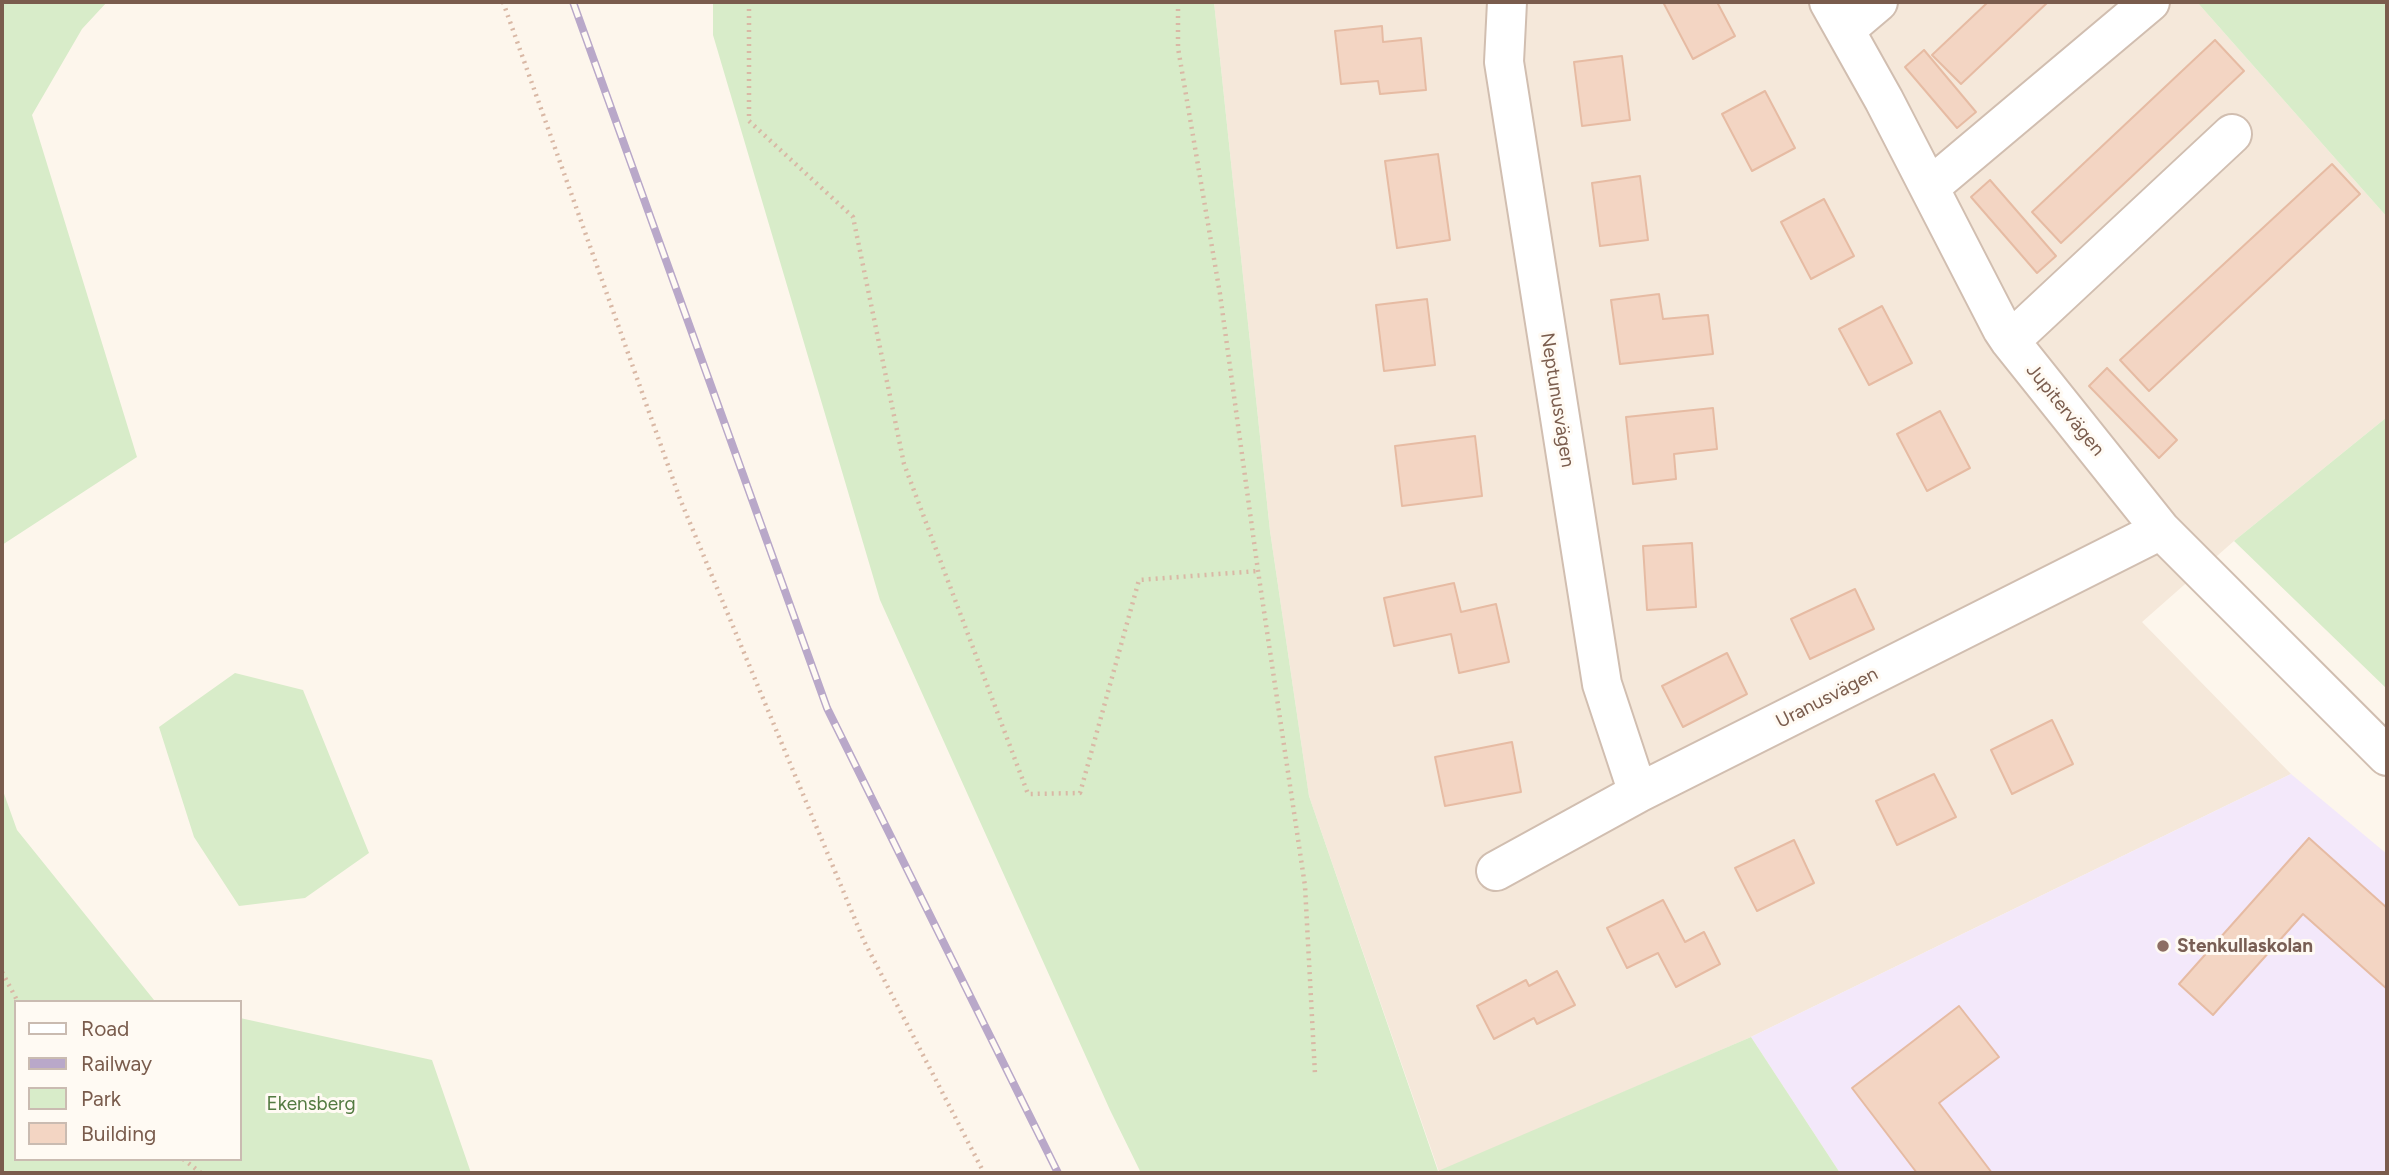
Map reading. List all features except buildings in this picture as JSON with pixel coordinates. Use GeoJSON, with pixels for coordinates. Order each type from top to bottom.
{"type":"FeatureCollection","features":[{"type":"Feature","properties":{"kind":"street","name":"Neptunusvägen"},"geometry":{"type":"LineString","coordinates":[[1507,2],[1504,62],[1602,684],[1638,793]]}},
{"type":"Feature","properties":{"kind":"street"},"geometry":{"type":"LineString","coordinates":[[1837,16],[1878,2]]}},
{"type":"Feature","properties":{"kind":"street"},"geometry":{"type":"LineString","coordinates":[[1930,187],[2150,2]]}},
{"type":"Feature","properties":{"kind":"street","name":"Jupitervägen"},"geometry":{"type":"LineString","coordinates":[[1837,16],[2010,341],[2161,530],[2387,756]]}},
{"type":"Feature","properties":{"kind":"street"},"geometry":{"type":"LineString","coordinates":[[2010,341],[2232,134]]}},
{"type":"Feature","properties":{"kind":"street","name":"Uranusvägen"},"geometry":{"type":"LineString","coordinates":[[1496,871],[1638,793],[2161,530]]}},
{"type":"Feature","properties":{"kind":"path"},"geometry":{"type":"LineString","coordinates":[[503,2],[680,499],[864,941],[984,1173]]}},
{"type":"Feature","properties":{"kind":"path"},"geometry":{"type":"LineString","coordinates":[[749,2],[749,121],[853,217],[904,464],[1028,794],[1080,793],[1139,580],[1258,570]]}},
{"type":"Feature","properties":{"kind":"path"},"geometry":{"type":"LineString","coordinates":[[1178,2],[1178,48],[1220,294],[1306,886],[1315,1074]]}},
{"type":"Feature","properties":{"kind":"path"},"geometry":{"type":"LineString","coordinates":[[2,972],[18,1000]]}},
{"type":"Feature","properties":{"kind":"path"},"geometry":{"type":"LineString","coordinates":[[186,1161],[201,1173]]}},
{"type":"Feature","properties":{"kind":"shaded area"},"geometry":{"type":"Polygon","coordinates":[[[1214,2],[2197,2],[2387,217],[2387,417],[2234,541],[2142,622],[2291,774],[1751,1037],[1439,1172],[1309,796],[1270,531],[1214,2]]]}},
{"type":"Feature","properties":{"kind":"shaded area","name":"Stenkullaskolan"},"geometry":{"type":"Polygon","coordinates":[[[2291,774],[2387,854],[2387,1173],[1840,1173],[1751,1037],[2291,774]]]}},
{"type":"Feature","properties":{"kind":"green space"},"geometry":{"type":"Polygon","coordinates":[[[2,2],[107,2],[82,29],[32,115],[137,457],[2,545],[2,2]]]}},
{"type":"Feature","properties":{"kind":"green space"},"geometry":{"type":"Polygon","coordinates":[[[713,2],[1214,2],[1270,531],[1309,796],[1438,1171],[1751,1037],[1840,1173],[1141,1173],[880,600],[713,35],[713,2]]]}},
{"type":"Feature","properties":{"kind":"green space"},"geometry":{"type":"Polygon","coordinates":[[[2197,2],[2387,2],[2387,217],[2197,2]]]}},
{"type":"Feature","properties":{"kind":"green space"},"geometry":{"type":"Polygon","coordinates":[[[2387,417],[2387,689],[2234,541],[2387,417]]]}},
{"type":"Feature","properties":{"kind":"green space"},"geometry":{"type":"Polygon","coordinates":[[[235,673],[303,690],[369,853],[305,898],[239,906],[194,837],[159,727],[235,673]]]}},
{"type":"Feature","properties":{"kind":"green space","name":"Ekensberg"},"geometry":{"type":"Polygon","coordinates":[[[2,788],[17,830],[154,1000],[14,1000],[14,1161],[242,1161],[242,1018],[432,1060],[471,1173],[2,1173],[2,788]]]}},
{"type":"Feature","properties":{"kind":"railway"},"geometry":{"type":"LineString","coordinates":[[573,2],[827,708],[1058,1173]]}},
{"type":"Feature","properties":{"kind":"place","name":"Stenkullaskolan"},"geometry":{"type":"Point","coordinates":[2163,946]}}]}
